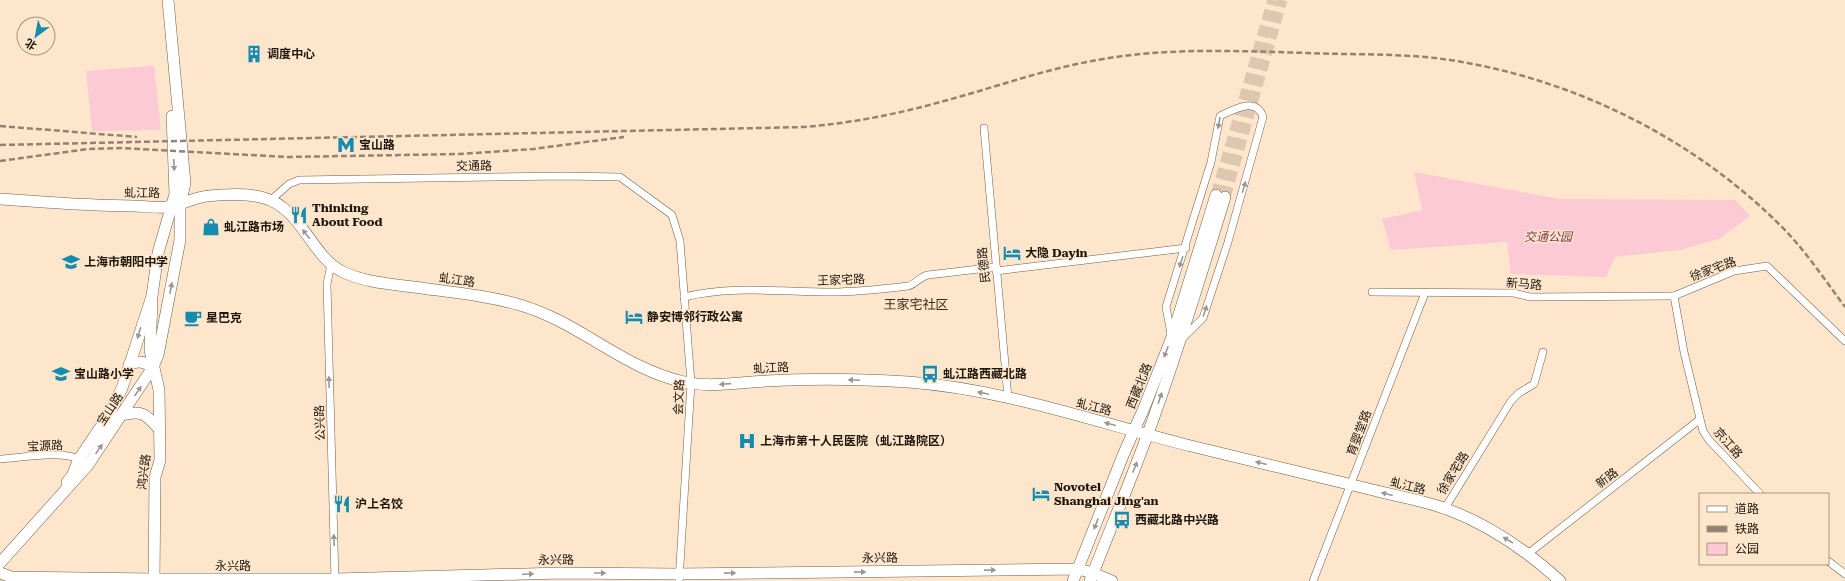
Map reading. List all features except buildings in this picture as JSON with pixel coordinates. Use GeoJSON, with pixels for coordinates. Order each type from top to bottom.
{"type":"FeatureCollection","features":[{"type":"Feature","properties":{"kind":"street","name":"宝山路"},"geometry":{"type":"LineString","coordinates":[[0,562],[122,415],[153,367],[158,355],[180,240],[174,194],[169,57],[163,0]]}},
{"type":"Feature","properties":{"kind":"street","name":"宝山路"},"geometry":{"type":"LineString","coordinates":[[0,553],[72,476],[83,462],[122,388],[152,296],[158,253],[185,183],[168,0]]}},
{"type":"Feature","properties":{"kind":"street"},"geometry":{"type":"LineString","coordinates":[[1243,105],[1255,108],[1262,113],[1263,122],[1228,242],[1203,318],[1176,339],[1166,307],[1186,248],[1211,162],[1220,116],[1243,105]]}},
{"type":"Feature","properties":{"kind":"street","name":"民德路"},"geometry":{"type":"LineString","coordinates":[[984,128],[1008,398]]}},
{"type":"Feature","properties":{"kind":"street","name":"交通路"},"geometry":{"type":"LineString","coordinates":[[271,200],[288,184],[299,180],[564,176],[620,177],[672,215]]}},
{"type":"Feature","properties":{"kind":"street","name":"虬江路"},"geometry":{"type":"LineString","coordinates":[[0,199],[104,206],[175,206],[196,198],[212,196],[257,196],[271,200],[282,207],[295,219],[331,264],[341,271],[374,282],[483,297],[522,305],[557,320],[646,370],[666,377],[691,384],[824,379],[904,382],[962,388],[1008,398],[1147,435],[1444,508],[1488,528],[1529,553],[1560,581]]}},
{"type":"Feature","properties":{"kind":"street","name":"西藏北路"},"geometry":{"type":"LineString","coordinates":[[1091,577],[1147,435],[1220,196]]}},
{"type":"Feature","properties":{"kind":"street","name":"会文路"},"geometry":{"type":"LineString","coordinates":[[672,215],[680,241],[691,384],[678,577]]}},
{"type":"Feature","properties":{"kind":"street","name":"王家宅路"},"geometry":{"type":"LineString","coordinates":[[684,298],[704,292],[723,290],[834,292],[864,291],[908,286],[914,284],[920,278],[928,275],[1186,248]]}},
{"type":"Feature","properties":{"kind":"street","name":"公兴路"},"geometry":{"type":"LineString","coordinates":[[331,264],[327,284],[335,580]]}},
{"type":"Feature","properties":{"kind":"street","name":"徐家宅路"},"geometry":{"type":"LineString","coordinates":[[1674,296],[1734,271],[1767,266],[1845,341]]}},
{"type":"Feature","properties":{"kind":"street","name":"新马路"},"geometry":{"type":"LineString","coordinates":[[1372,292],[1514,293],[1530,297],[1674,296]]}},
{"type":"Feature","properties":{"kind":"street","name":"育婴堂路"},"geometry":{"type":"LineString","coordinates":[[1313,581],[1425,293]]}},
{"type":"Feature","properties":{"kind":"street","name":"鸿兴路"},"geometry":{"type":"LineString","coordinates":[[152,296],[153,314],[150,350],[159,390],[160,460],[155,477],[154,580]]}},
{"type":"Feature","properties":{"kind":"street","name":"京江路"},"geometry":{"type":"LineString","coordinates":[[1674,296],[1684,352],[1703,431],[1708,440],[1759,493]]}},
{"type":"Feature","properties":{"kind":"street","name":"西藏北路"},"geometry":{"type":"LineString","coordinates":[[1073,581],[1134,431],[1176,339]]}},
{"type":"Feature","properties":{"kind":"street","name":"徐家宅路"},"geometry":{"type":"LineString","coordinates":[[1444,508],[1510,401],[1519,393],[1534,384],[1543,352]]}},
{"type":"Feature","properties":{"kind":"street"},"geometry":{"type":"LineString","coordinates":[[129,365],[136,362],[145,362],[153,367]]}},
{"type":"Feature","properties":{"kind":"street"},"geometry":{"type":"LineString","coordinates":[[122,415],[134,412],[144,414],[159,429]]}},
{"type":"Feature","properties":{"kind":"street","name":"新路"},"geometry":{"type":"LineString","coordinates":[[1529,553],[1700,420]]}},
{"type":"Feature","properties":{"kind":"street","name":"宝源路"},"geometry":{"type":"LineString","coordinates":[[0,459],[61,455],[83,462]]}},
{"type":"Feature","properties":{"kind":"street"},"geometry":{"type":"LineString","coordinates":[[1829,562],[1845,574]]}},
{"type":"Feature","properties":{"kind":"street","name":"永兴路"},"geometry":{"type":"LineString","coordinates":[[0,573],[11,577],[154,580],[335,580],[561,573],[678,577],[1078,569],[1091,577],[1112,581]]}},
{"type":"Feature","properties":{"kind":"green space"},"geometry":{"type":"Polygon","coordinates":[[[154,66],[161,130],[92,131],[86,71],[154,66]]]}},
{"type":"Feature","properties":{"kind":"green space","name":"交通公园"},"geometry":{"type":"Polygon","coordinates":[[[1414,172],[1560,199],[1735,200],[1750,216],[1719,239],[1680,250],[1615,257],[1606,277],[1511,274],[1507,242],[1391,250],[1382,219],[1422,210],[1414,172]]]}},
{"type":"Feature","properties":{"kind":"tunnel"},"geometry":{"type":"LineString","coordinates":[[1216,195],[1273,0]]}},
{"type":"Feature","properties":{"kind":"tunnel"},"geometry":{"type":"LineString","coordinates":[[1225,197],[1282,0]]}},
{"type":"Feature","properties":{"kind":"railway"},"geometry":{"type":"LineString","coordinates":[[0,145],[804,127],[840,123],[892,114],[927,106],[1036,74],[1092,61],[1119,57],[1200,51],[1415,56],[1450,60],[1496,69],[1542,82],[1586,98],[1629,117],[1670,140],[1710,166],[1747,194],[1781,226],[1807,255],[1845,307]]}},
{"type":"Feature","properties":{"kind":"railway"},"geometry":{"type":"LineString","coordinates":[[0,126],[137,137]]}},
{"type":"Feature","properties":{"kind":"railway"},"geometry":{"type":"LineString","coordinates":[[0,161],[88,149],[121,148],[287,157],[460,154],[533,149],[624,137]]}},
{"type":"Feature","properties":{"kind":"place","name":"调度中心"},"geometry":{"type":"Point","coordinates":[254,54]}},
{"type":"Feature","properties":{"kind":"place","name":"宝山路"},"geometry":{"type":"Point","coordinates":[346,145]}},
{"type":"Feature","properties":{"kind":"place","name":"Thinking About Food"},"geometry":{"type":"Point","coordinates":[299,215]}},
{"type":"Feature","properties":{"kind":"place","name":"虬江路市场"},"geometry":{"type":"Point","coordinates":[211,227]}},
{"type":"Feature","properties":{"kind":"place","name":"大隐 Dayin"},"geometry":{"type":"Point","coordinates":[1012,253]}},
{"type":"Feature","properties":{"kind":"place","name":"上海市朝阳中学"},"geometry":{"type":"Point","coordinates":[71,262]}},
{"type":"Feature","properties":{"kind":"place","name":"静安博邻行政公寓"},"geometry":{"type":"Point","coordinates":[634,317]}},
{"type":"Feature","properties":{"kind":"place","name":"星巴克"},"geometry":{"type":"Point","coordinates":[193,318]}},
{"type":"Feature","properties":{"kind":"place","name":"宝山路小学"},"geometry":{"type":"Point","coordinates":[61,374]}},
{"type":"Feature","properties":{"kind":"place","name":"虬江路西藏北路"},"geometry":{"type":"Point","coordinates":[930,374]}},
{"type":"Feature","properties":{"kind":"place","name":"上海市第十人民医院（虬江路院区）"},"geometry":{"type":"Point","coordinates":[747,441]}},
{"type":"Feature","properties":{"kind":"place","name":"Novotel Shanghai Jing'an"},"geometry":{"type":"Point","coordinates":[1041,494]}},
{"type":"Feature","properties":{"kind":"place","name":"沪上名饺"},"geometry":{"type":"Point","coordinates":[342,504]}},
{"type":"Feature","properties":{"kind":"place","name":"西藏北路中兴路"},"geometry":{"type":"Point","coordinates":[1122,520]}},
{"type":"Feature","properties":{"kind":"district","name":"王家宅社区"},"geometry":{"type":"Point","coordinates":[916,304]}}]}
